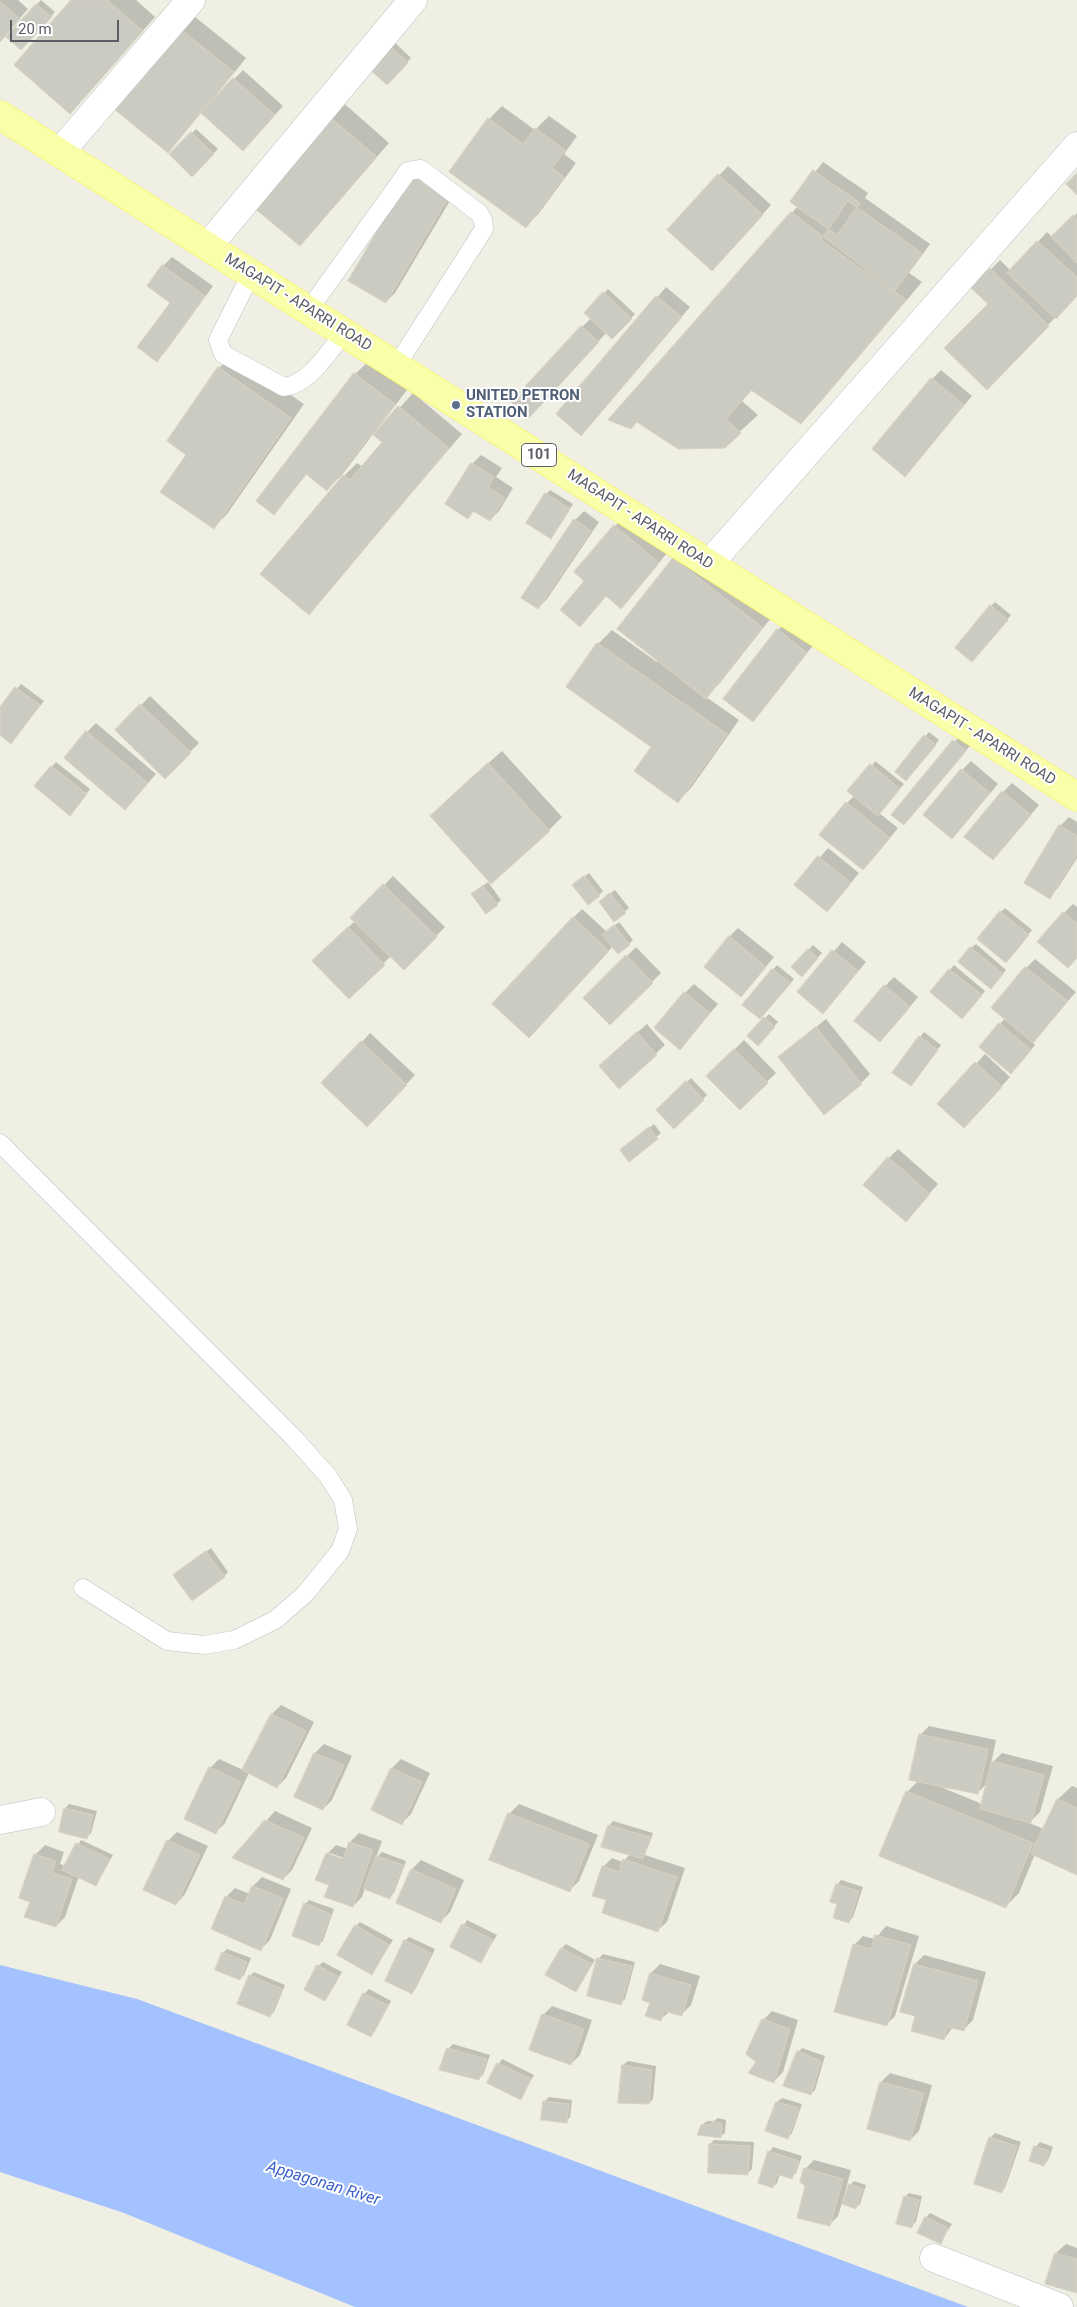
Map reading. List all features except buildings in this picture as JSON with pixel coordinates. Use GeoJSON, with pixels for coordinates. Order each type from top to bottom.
{"type":"FeatureCollection","features":[{"type":"Feature","properties":{"kind":"main road","name":"MAGAPIT - APARRI ROAD"},"geometry":{"type":"LineString","coordinates":[[0,114],[1077,797]]}},
{"type":"Feature","properties":{"kind":"street"},"geometry":{"type":"LineString","coordinates":[[60,152],[191,0]]}},
{"type":"Feature","properties":{"kind":"street"},"geometry":{"type":"LineString","coordinates":[[208,246],[413,0]]}},
{"type":"Feature","properties":{"kind":"street"},"geometry":{"type":"LineString","coordinates":[[709,564],[1077,146]]}},
{"type":"Feature","properties":{"kind":"street"},"geometry":{"type":"LineString","coordinates":[[0,1820],[41,1812]]}},
{"type":"Feature","properties":{"kind":"street"},"geometry":{"type":"LineString","coordinates":[[934,2258],[1059,2307]]}},
{"type":"Feature","properties":{"kind":"lane"},"geometry":{"type":"LineString","coordinates":[[308,311],[408,171],[421,169],[479,213],[483,220],[484,229],[397,364]]}},
{"type":"Feature","properties":{"kind":"lane"},"geometry":{"type":"LineString","coordinates":[[251,274],[218,340],[223,354],[284,387],[294,386],[303,381],[344,333]]}},
{"type":"Feature","properties":{"kind":"lane"},"geometry":{"type":"LineString","coordinates":[[0,1143],[294,1438],[328,1476],[344,1500],[348,1529],[340,1550],[305,1594],[275,1620],[234,1640],[204,1646],[167,1641],[83,1588]]}},
{"type":"Feature","properties":{"kind":"water","name":"Appagonan River"},"geometry":{"type":"Polygon","coordinates":[[[0,1965],[137,1999],[968,2307],[355,2307],[124,2213],[0,2172],[0,1965]]]}},
{"type":"Feature","properties":{"kind":"place","name":"UNITED PETRON STATION"},"geometry":{"type":"Point","coordinates":[456,405]}}]}
